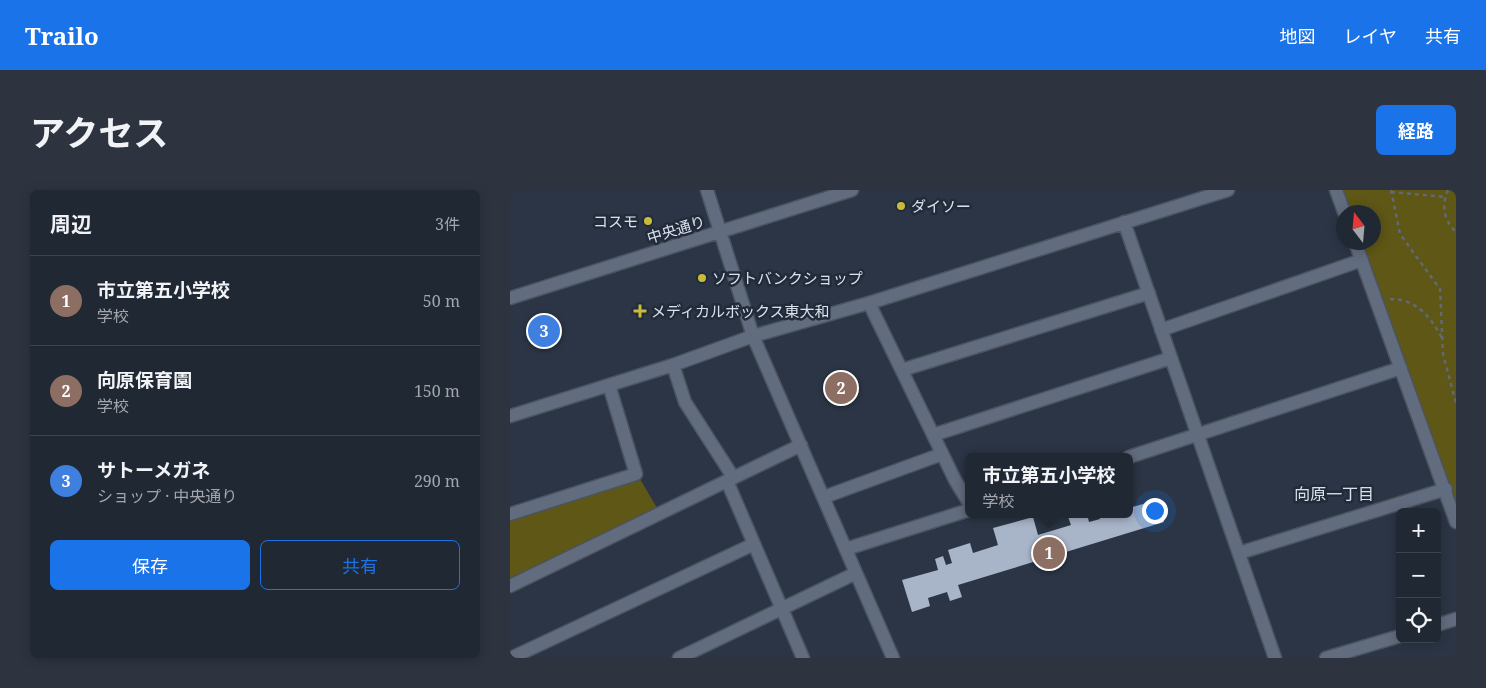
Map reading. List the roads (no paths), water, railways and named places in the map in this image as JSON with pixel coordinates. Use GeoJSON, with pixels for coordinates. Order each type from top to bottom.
{"type":"FeatureCollection","features":[{"type":"Feature","properties":{"kind":"street"},"geometry":{"type":"LineString","coordinates":[[707,190],[753,336],[893,658]]}},
{"type":"Feature","properties":{"kind":"street","name":"中央通り"},"geometry":{"type":"LineString","coordinates":[[510,298],[852,190]]}},
{"type":"Feature","properties":{"kind":"street"},"geometry":{"type":"LineString","coordinates":[[510,416],[672,365],[753,336],[869,303],[1228,190]]}},
{"type":"Feature","properties":{"kind":"street"},"geometry":{"type":"LineString","coordinates":[[1336,190],[1341,205]]}},
{"type":"Feature","properties":{"kind":"street"},"geometry":{"type":"LineString","coordinates":[[1124,222],[1275,658]]}},
{"type":"Feature","properties":{"kind":"street"},"geometry":{"type":"LineString","coordinates":[[1358,250],[1446,489],[1456,522]]}},
{"type":"Feature","properties":{"kind":"street"},"geometry":{"type":"LineString","coordinates":[[1161,330],[1362,260]]}},
{"type":"Feature","properties":{"kind":"street"},"geometry":{"type":"LineString","coordinates":[[902,370],[1149,293]]}},
{"type":"Feature","properties":{"kind":"street"},"geometry":{"type":"LineString","coordinates":[[869,303],[942,454],[965,496]]}},
{"type":"Feature","properties":{"kind":"street"},"geometry":{"type":"LineString","coordinates":[[933,435],[1172,358]]}},
{"type":"Feature","properties":{"kind":"street"},"geometry":{"type":"LineString","coordinates":[[672,365],[686,402],[730,479],[754,544],[803,658]]}},
{"type":"Feature","properties":{"kind":"street"},"geometry":{"type":"LineString","coordinates":[[1133,456],[1401,368]]}},
{"type":"Feature","properties":{"kind":"street"},"geometry":{"type":"LineString","coordinates":[[510,514],[636,474],[609,385]]}},
{"type":"Feature","properties":{"kind":"street"},"geometry":{"type":"LineString","coordinates":[[510,586],[800,445]]}},
{"type":"Feature","properties":{"kind":"street"},"geometry":{"type":"LineString","coordinates":[[824,497],[942,454]]}},
{"type":"Feature","properties":{"kind":"street"},"geometry":{"type":"LineString","coordinates":[[1239,553],[1446,489]]}},
{"type":"Feature","properties":{"kind":"street"},"geometry":{"type":"LineString","coordinates":[[846,549],[965,511]]}},
{"type":"Feature","properties":{"kind":"street"},"geometry":{"type":"LineString","coordinates":[[511,658],[754,544]]}},
{"type":"Feature","properties":{"kind":"street"},"geometry":{"type":"LineString","coordinates":[[680,658],[856,573]]}},
{"type":"Feature","properties":{"kind":"street"},"geometry":{"type":"LineString","coordinates":[[1441,624],[1456,619]]}},
{"type":"Feature","properties":{"kind":"street"},"geometry":{"type":"LineString","coordinates":[[1326,658],[1396,637]]}},
{"type":"Feature","properties":{"kind":"place","name":"ダイソー"},"geometry":{"type":"Point","coordinates":[901,206]}},
{"type":"Feature","properties":{"kind":"place","name":"コスモ"},"geometry":{"type":"Point","coordinates":[648,221]}},
{"type":"Feature","properties":{"kind":"place","name":"ソフトバンクショップ"},"geometry":{"type":"Point","coordinates":[702,278]}},
{"type":"Feature","properties":{"kind":"place","name":"メディカルボックス東大和"},"geometry":{"type":"Point","coordinates":[640,311]}},
{"type":"Feature","properties":{"kind":"place","name":"サトーメガネ"},"geometry":{"type":"Point","coordinates":[544,331]}},
{"type":"Feature","properties":{"kind":"place","name":"向原保育園"},"geometry":{"type":"Point","coordinates":[841,388]}},
{"type":"Feature","properties":{"kind":"place","name":"市立第五小学校"},"geometry":{"type":"Point","coordinates":[1049,553]}},
{"type":"Feature","properties":{"kind":"district","name":"向原一丁目"},"geometry":{"type":"Point","coordinates":[1334,494]}}]}
